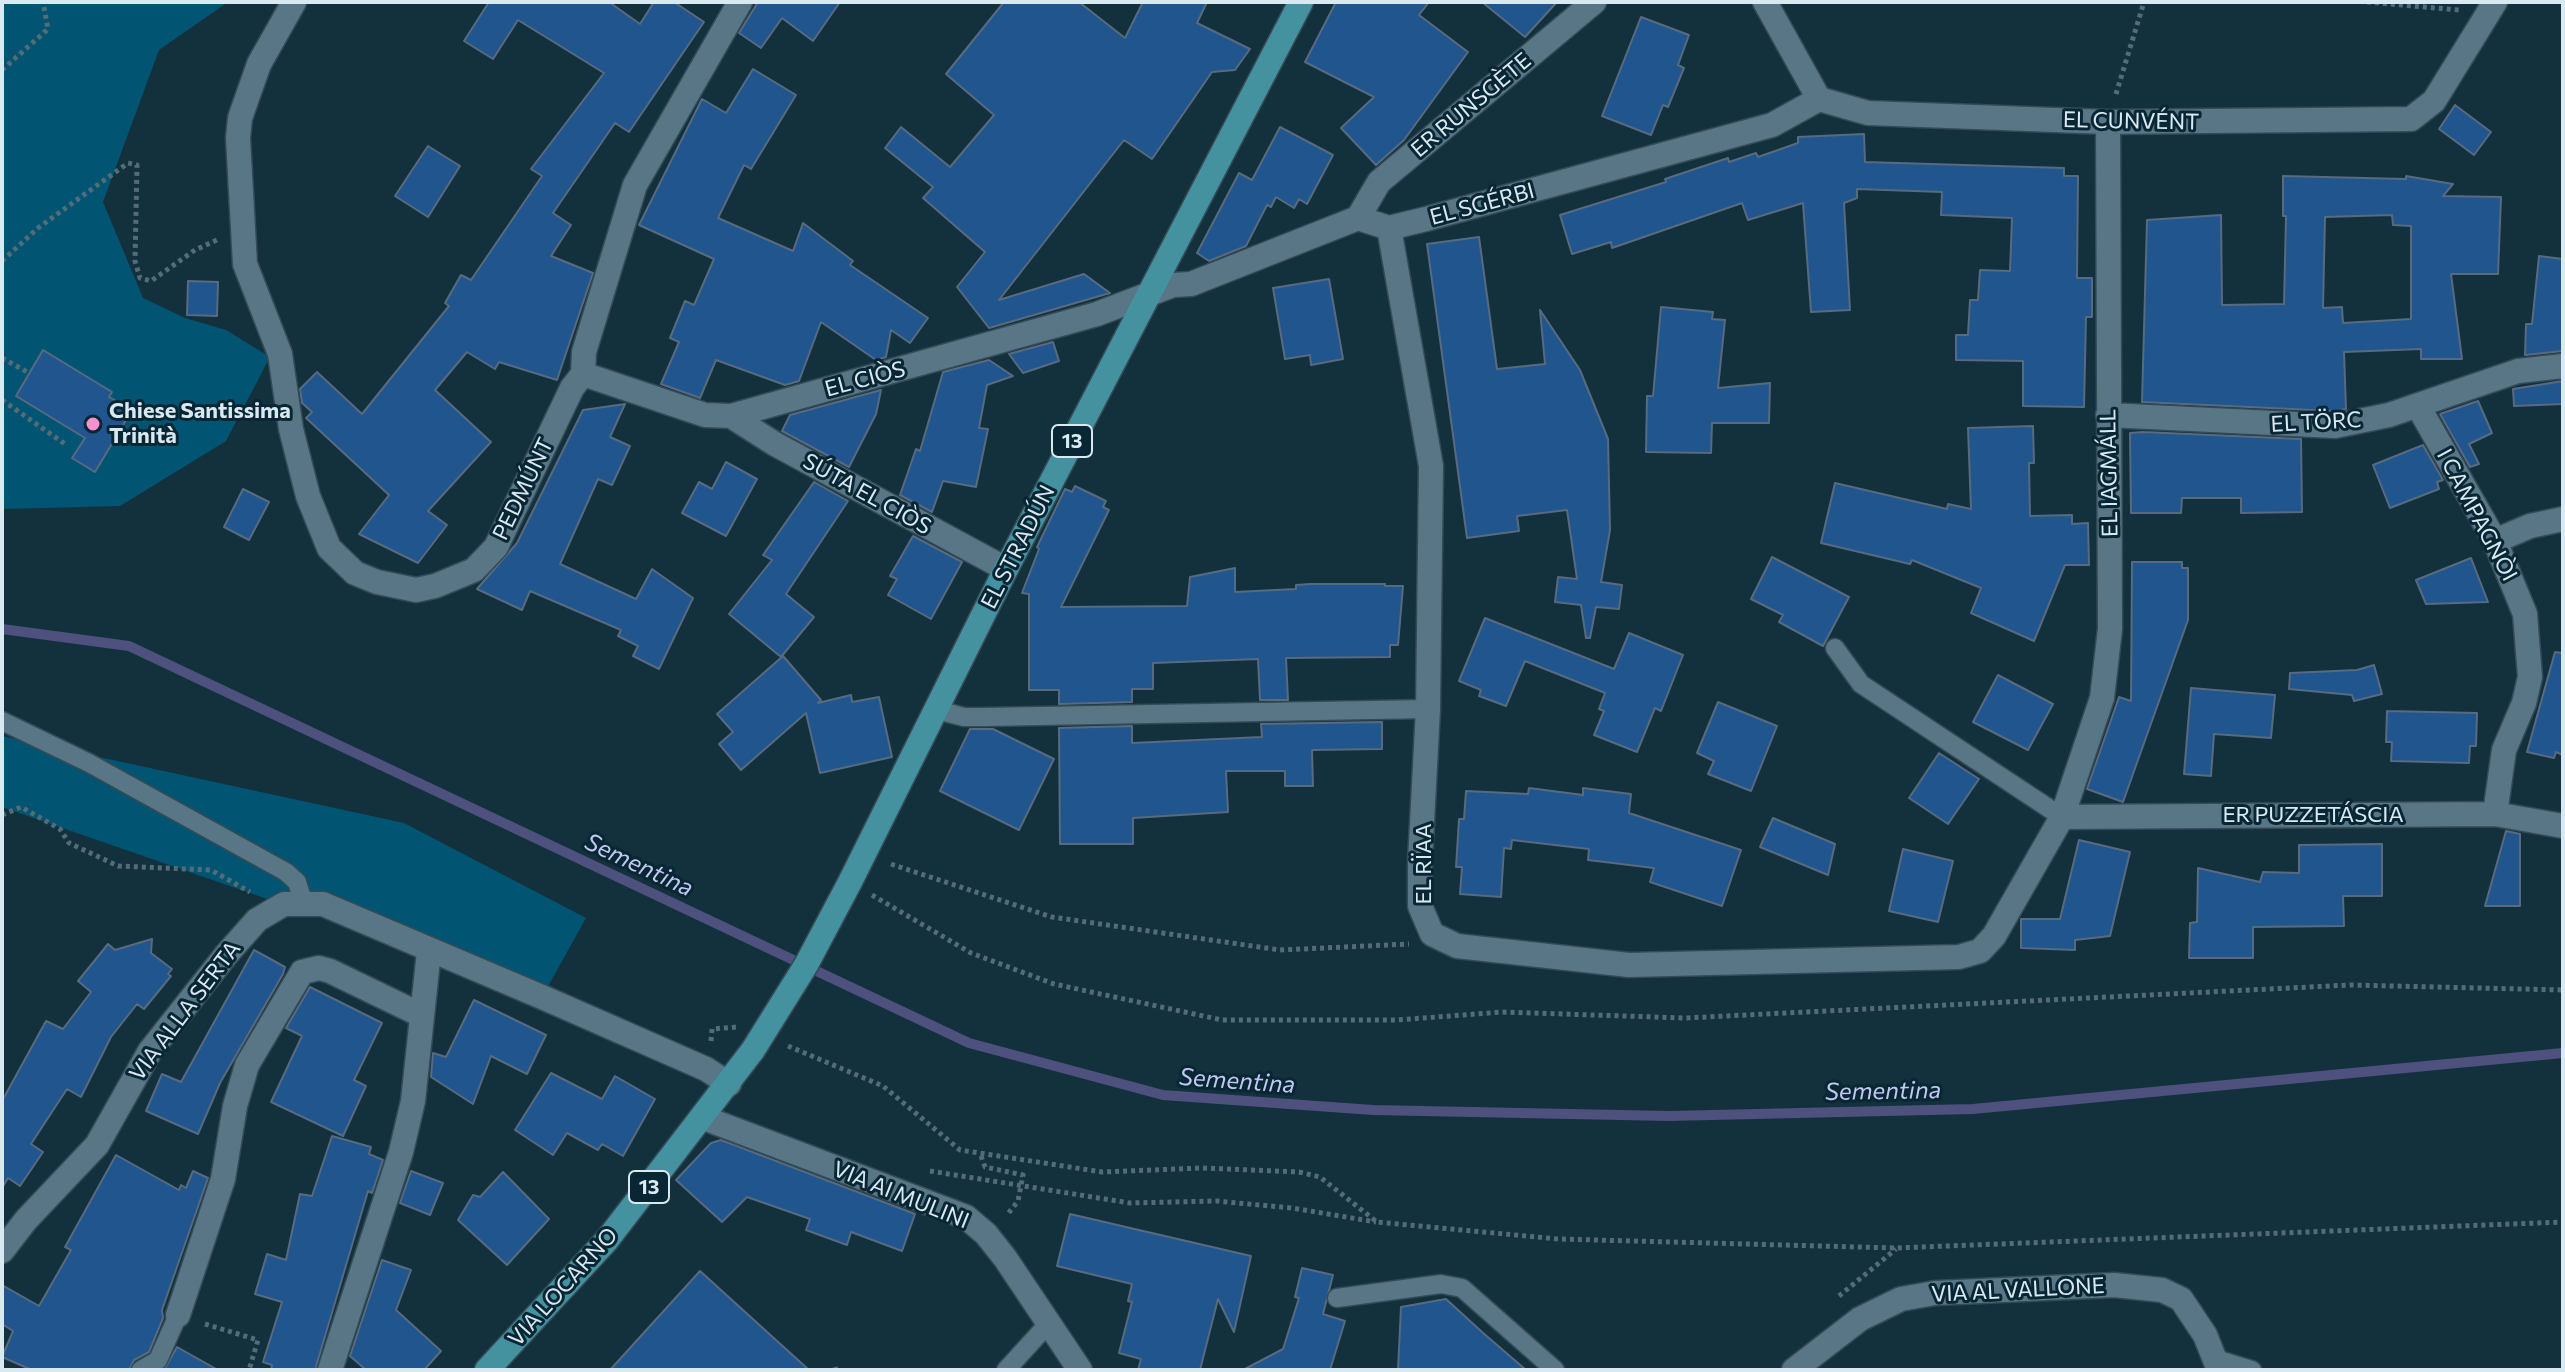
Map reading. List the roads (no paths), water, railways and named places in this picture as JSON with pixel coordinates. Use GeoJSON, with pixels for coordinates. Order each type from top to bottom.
{"type":"FeatureCollection","features":[{"type":"Feature","properties":{"kind":"main road","name":"EL STRADÚN"},"geometry":{"type":"LineString","coordinates":[[753,1050],[806,965],[850,882],[1006,569],[1301,2]]}},
{"type":"Feature","properties":{"kind":"main road","name":"VIA LOCARNO"},"geometry":{"type":"LineString","coordinates":[[487,1370],[607,1240],[704,1118],[753,1050]]}},
{"type":"Feature","properties":{"kind":"street","name":"PEDMÚNT"},"geometry":{"type":"LineString","coordinates":[[294,2],[259,64],[242,109],[238,138],[241,236],[249,280],[280,354],[291,429],[319,525],[329,548],[342,564],[377,582],[416,590],[435,586],[485,561],[496,547],[572,388],[583,374],[584,352],[635,185],[740,2]]}},
{"type":"Feature","properties":{"kind":"street","name":"ER RUNSGÈTE"},"geometry":{"type":"LineString","coordinates":[[1358,218],[1379,182],[1594,2]]}},
{"type":"Feature","properties":{"kind":"street"},"geometry":{"type":"LineString","coordinates":[[1765,2],[1819,99]]}},
{"type":"Feature","properties":{"kind":"street","name":"EL CUNVÉNT"},"geometry":{"type":"LineString","coordinates":[[1819,99],[1868,113],[2108,122],[2411,119],[2434,101],[2492,7]]}},
{"type":"Feature","properties":{"kind":"street","name":"EL SGÉRBI"},"geometry":{"type":"LineString","coordinates":[[1389,228],[1759,129],[1796,115],[1819,99]]}},
{"type":"Feature","properties":{"kind":"street","name":"EL IAGMÁLL"},"geometry":{"type":"LineString","coordinates":[[2062,817],[2102,698],[2108,666],[2108,122]]}},
{"type":"Feature","properties":{"kind":"street"},"geometry":{"type":"LineString","coordinates":[[1147,295],[1173,285],[1191,284],[1358,218],[1389,228]]}},
{"type":"Feature","properties":{"kind":"street","name":"EL RÏAA"},"geometry":{"type":"LineString","coordinates":[[1389,228],[1431,466],[1428,709],[1420,906],[1432,934],[1457,946],[1629,965],[1892,961],[1971,956],[1994,936],[2062,817]]}},
{"type":"Feature","properties":{"kind":"street","name":"EL CIÒS"},"geometry":{"type":"LineString","coordinates":[[583,374],[705,415],[731,416],[981,349],[1147,295]]}},
{"type":"Feature","properties":{"kind":"street","name":"EL TÖRC"},"geometry":{"type":"LineString","coordinates":[[2108,415],[2335,426],[2418,406],[2518,371],[2563,366]]}},
{"type":"Feature","properties":{"kind":"street","name":"I CAMPAGNÒI"},"geometry":{"type":"LineString","coordinates":[[2418,406],[2495,541],[2525,614],[2531,653],[2528,690],[2504,750],[2495,814]]}},
{"type":"Feature","properties":{"kind":"street","name":"SÚTA EL CIÒS"},"geometry":{"type":"LineString","coordinates":[[731,416],[775,444],[1006,569]]}},
{"type":"Feature","properties":{"kind":"street"},"geometry":{"type":"LineString","coordinates":[[2495,541],[2530,526],[2563,519]]}},
{"type":"Feature","properties":{"kind":"street","name":"ER PUZZETÁSCIA"},"geometry":{"type":"LineString","coordinates":[[2062,817],[2495,814],[2563,826]]}},
{"type":"Feature","properties":{"kind":"street"},"geometry":{"type":"LineString","coordinates":[[303,901],[323,904],[542,997],[706,1069],[729,1084]]}},
{"type":"Feature","properties":{"kind":"street","name":"VIA ALLA SERTA"},"geometry":{"type":"LineString","coordinates":[[2,1251],[26,1220],[97,1145],[150,1051],[249,928],[276,907],[303,901]]}},
{"type":"Feature","properties":{"kind":"street"},"geometry":{"type":"LineString","coordinates":[[330,1370],[401,1152],[413,1101],[429,951]]}},
{"type":"Feature","properties":{"kind":"street"},"geometry":{"type":"LineString","coordinates":[[178,1315],[223,1179],[235,1106],[247,1065],[302,972],[319,968],[330,971],[421,1015]]}},
{"type":"Feature","properties":{"kind":"street","name":"VIA AI MULINI"},"geometry":{"type":"LineString","coordinates":[[704,1118],[966,1217],[986,1234],[1080,1370]]}},
{"type":"Feature","properties":{"kind":"street","name":"VIA AL VALLONE"},"geometry":{"type":"LineString","coordinates":[[1794,1370],[1860,1319],[1901,1299],[1935,1293],[2114,1285],[2162,1290],[2181,1299],[2195,1317],[2218,1365]]}},
{"type":"Feature","properties":{"kind":"lane"},"geometry":{"type":"LineString","coordinates":[[1835,648],[1861,684],[2062,817]]}},
{"type":"Feature","properties":{"kind":"lane"},"geometry":{"type":"LineString","coordinates":[[937,710],[964,717],[984,717],[1428,709]]}},
{"type":"Feature","properties":{"kind":"lane"},"geometry":{"type":"LineString","coordinates":[[2,721],[89,763],[286,872],[297,882],[303,901]]}},
{"type":"Feature","properties":{"kind":"lane"},"geometry":{"type":"LineString","coordinates":[[1337,1298],[1441,1284],[1462,1288],[1555,1370]]}},
{"type":"Feature","properties":{"kind":"lane"},"geometry":{"type":"LineString","coordinates":[[141,1370],[158,1360],[178,1315]]}},
{"type":"Feature","properties":{"kind":"lane"},"geometry":{"type":"LineString","coordinates":[[1006,1370],[1048,1324]]}},
{"type":"Feature","properties":{"kind":"lane"},"geometry":{"type":"LineString","coordinates":[[2218,1365],[2252,1370]]}},
{"type":"Feature","properties":{"kind":"waterway","name":"Sementina"},"geometry":{"type":"LineString","coordinates":[[2,629],[129,646],[969,1043],[1163,1095],[1373,1110],[1669,1116],[1973,1109],[2563,1053]]}},
{"type":"Feature","properties":{"kind":"place","name":"Chiese Santissima Trinità"},"geometry":{"type":"Point","coordinates":[93,424]}}]}
